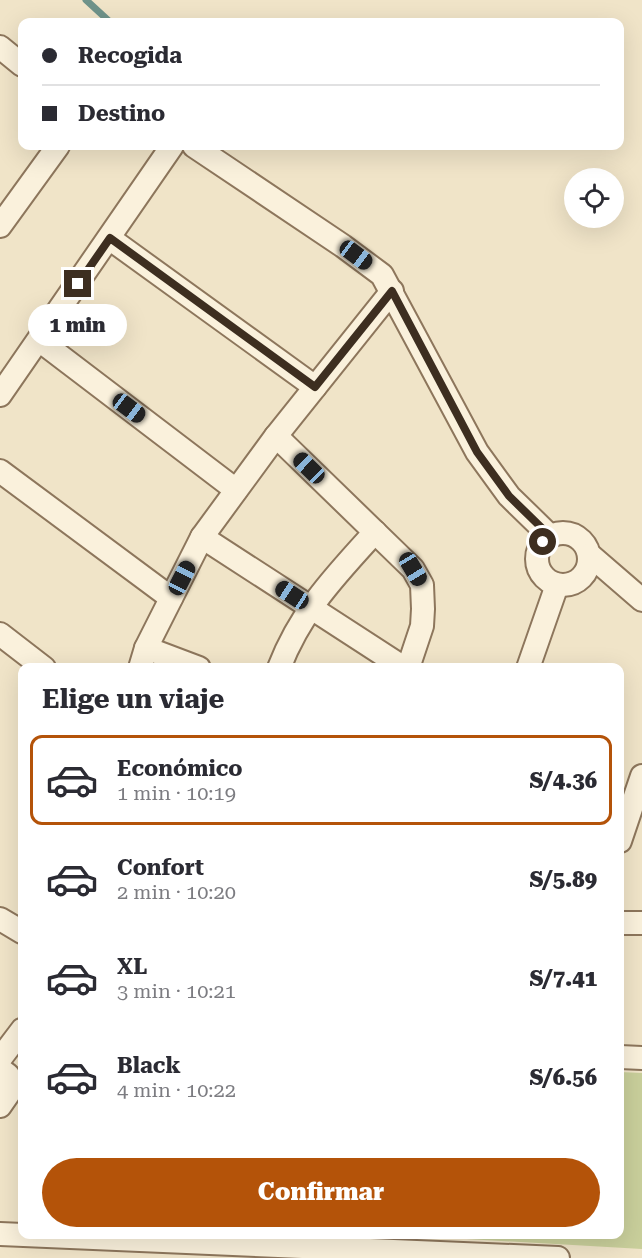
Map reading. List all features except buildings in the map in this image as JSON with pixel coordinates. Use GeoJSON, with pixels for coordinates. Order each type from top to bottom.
{"type":"FeatureCollection","features":[{"type":"Feature","properties":{"kind":"street"},"geometry":{"type":"LineString","coordinates":[[0,47],[18,62]]}},
{"type":"Feature","properties":{"kind":"street"},"geometry":{"type":"LineString","coordinates":[[2,216],[55,150]]}},
{"type":"Feature","properties":{"kind":"street"},"geometry":{"type":"LineString","coordinates":[[0,395],[169,150]]}},
{"type":"Feature","properties":{"kind":"street"},"geometry":{"type":"LineString","coordinates":[[200,150],[343,246],[382,275],[477,452],[509,496],[550,536]]}},
{"type":"Feature","properties":{"kind":"street"},"geometry":{"type":"LineString","coordinates":[[110,238],[315,387]]}},
{"type":"Feature","properties":{"kind":"street"},"geometry":{"type":"LineString","coordinates":[[171,663],[143,658],[202,537],[276,436],[392,291]]}},
{"type":"Feature","properties":{"kind":"street"},"geometry":{"type":"LineString","coordinates":[[39,340],[236,490]]}},
{"type":"Feature","properties":{"kind":"street"},"geometry":{"type":"LineString","coordinates":[[276,436],[413,569],[422,585],[422,626],[408,663]]}},
{"type":"Feature","properties":{"kind":"street"},"geometry":{"type":"LineString","coordinates":[[0,471],[171,598]]}},
{"type":"Feature","properties":{"kind":"street"},"geometry":{"type":"LineString","coordinates":[[281,663],[290,640],[310,606],[375,532]]}},
{"type":"Feature","properties":{"kind":"street"},"geometry":{"type":"LineString","coordinates":[[567,533],[575,536],[587,547],[590,555],[590,564],[581,579],[566,585],[557,585],[542,575],[538,567],[539,550],[550,536],[567,533]]}},
{"type":"Feature","properties":{"kind":"street"},"geometry":{"type":"LineString","coordinates":[[202,537],[398,663]]}},
{"type":"Feature","properties":{"kind":"street"},"geometry":{"type":"LineString","coordinates":[[590,555],[642,600]]}},
{"type":"Feature","properties":{"kind":"street"},"geometry":{"type":"LineString","coordinates":[[530,663],[557,585]]}},
{"type":"Feature","properties":{"kind":"street"},"geometry":{"type":"LineString","coordinates":[[0,634],[38,663]]}},
{"type":"Feature","properties":{"kind":"street"},"geometry":{"type":"LineString","coordinates":[[624,831],[640,792]]}},
{"type":"Feature","properties":{"kind":"street"},"geometry":{"type":"LineString","coordinates":[[0,919],[18,930]]}},
{"type":"Feature","properties":{"kind":"street"},"geometry":{"type":"LineString","coordinates":[[624,923],[642,923]]}},
{"type":"Feature","properties":{"kind":"street"},"geometry":{"type":"LineString","coordinates":[[9,1101],[8,1070],[18,1041]]}},
{"type":"Feature","properties":{"kind":"street"},"geometry":{"type":"LineString","coordinates":[[624,1058],[642,1058]]}},
{"type":"Feature","properties":{"kind":"street"},"geometry":{"type":"LineString","coordinates":[[0,1234],[18,1235]]}},
{"type":"Feature","properties":{"kind":"street"},"geometry":{"type":"LineString","coordinates":[[142,1239],[370,1247],[508,1257],[558,1258]]}},
{"type":"Feature","properties":{"kind":"green space"},"geometry":{"type":"Polygon","coordinates":[[[624,1072],[642,1073],[642,1249],[466,1239],[624,1239],[624,1072]]]}},
{"type":"Feature","properties":{"kind":"waterway"},"geometry":{"type":"LineString","coordinates":[[86,0],[106,18]]}},
{"type":"Feature","properties":{"kind":"route"},"geometry":{"type":"LineString","coordinates":[[78,284],[110,238],[315,387],[392,291],[477,452],[509,496],[550,536],[543,542]]}}]}
